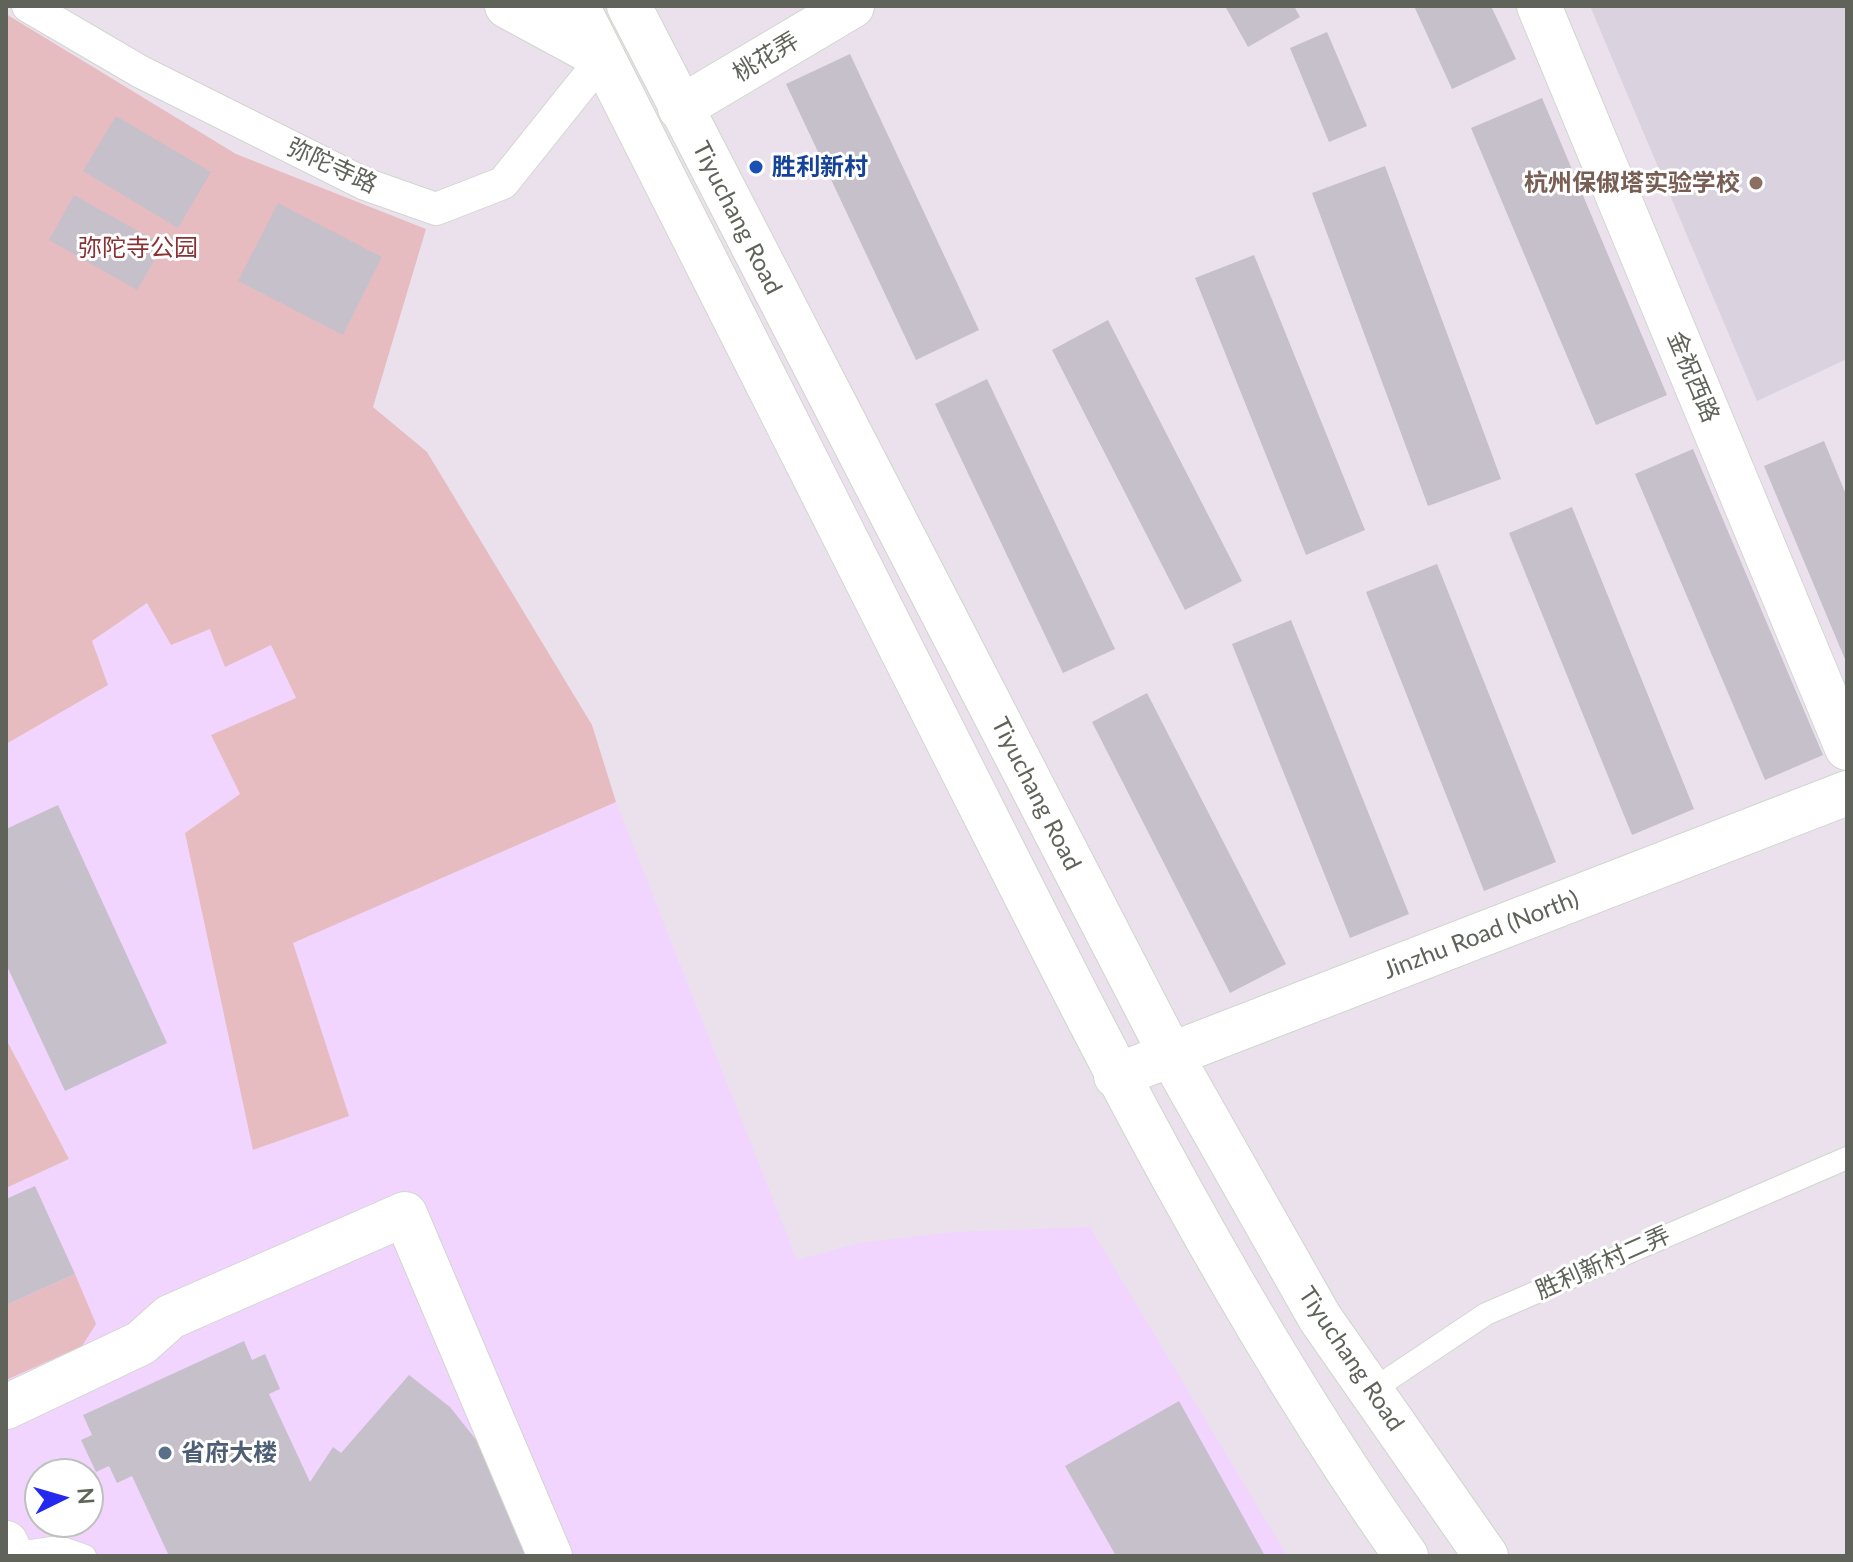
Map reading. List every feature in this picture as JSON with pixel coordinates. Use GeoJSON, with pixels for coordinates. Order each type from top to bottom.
{"type":"FeatureCollection","features":[{"type":"Feature","properties":{"kind":"main road"},"geometry":{"type":"LineString","coordinates":[[507,6],[603,58]]}},
{"type":"Feature","properties":{"kind":"main road","name":"Tiyuchang Road"},"geometry":{"type":"LineString","coordinates":[[577,6],[1116,1076],[1270,1342],[1359,1489],[1406,1556]]}},
{"type":"Feature","properties":{"kind":"main road","name":"Tiyuchang Road"},"geometry":{"type":"LineString","coordinates":[[629,6],[1171,1055],[1320,1318],[1486,1556]]}},
{"type":"Feature","properties":{"kind":"main road","name":"桃花弄"},"geometry":{"type":"LineString","coordinates":[[680,108],[852,6]]}},
{"type":"Feature","properties":{"kind":"main road","name":"金祝西路"},"geometry":{"type":"LineString","coordinates":[[1539,6],[1847,748]]}},
{"type":"Feature","properties":{"kind":"main road","name":"Jinzhu Road (North)"},"geometry":{"type":"LineString","coordinates":[[1116,1076],[1847,793]]}},
{"type":"Feature","properties":{"kind":"main road"},"geometry":{"type":"LineString","coordinates":[[6,1407],[141,1343],[170,1317],[405,1214],[550,1556]]}},
{"type":"Feature","properties":{"kind":"street","name":"弥陀寺路"},"geometry":{"type":"LineString","coordinates":[[28,6],[141,72],[365,184],[436,209],[503,183],[603,58]]}},
{"type":"Feature","properties":{"kind":"lane","name":"胜利新村二弄"},"geometry":{"type":"LineString","coordinates":[[1371,1391],[1486,1314],[1847,1158]]}},
{"type":"Feature","properties":{"kind":"lane"},"geometry":{"type":"LineString","coordinates":[[10,1551],[59,1547],[85,1556]]}},
{"type":"Feature","properties":{"kind":"shaded area","name":"杭州保俶塔实验学校"},"geometry":{"type":"Polygon","coordinates":[[[1590,6],[1847,6],[1847,359],[1757,401],[1590,6]]]}},
{"type":"Feature","properties":{"kind":"shaded area"},"geometry":{"type":"Polygon","coordinates":[[[148,603],[210,628],[271,644],[296,699],[211,735],[240,794],[185,833],[254,1150],[348,1115],[292,943],[616,802],[797,1260],[859,1243],[955,1232],[1090,1227],[1287,1556],[6,1556],[6,1188],[69,1159],[6,1039],[6,744],[108,685],[92,641],[148,603]]]}},
{"type":"Feature","properties":{"kind":"green space","name":"弥陀寺公园"},"geometry":{"type":"Polygon","coordinates":[[[6,14],[236,154],[426,229],[373,407],[427,452],[592,725],[616,802],[293,943],[349,1116],[253,1150],[185,833],[240,794],[211,735],[296,698],[271,645],[225,667],[210,629],[171,645],[147,603],[92,641],[108,685],[6,744],[6,14]]]}},
{"type":"Feature","properties":{"kind":"green space"},"geometry":{"type":"Polygon","coordinates":[[[6,1039],[69,1159],[6,1188],[6,1039]]]}},
{"type":"Feature","properties":{"kind":"green space"},"geometry":{"type":"Polygon","coordinates":[[[75,1274],[96,1324],[82,1346],[6,1380],[6,1305],[75,1274]]]}},
{"type":"Feature","properties":{"kind":"building"},"geometry":{"type":"Polygon","coordinates":[[[1225,6],[1294,6],[1300,17],[1248,47],[1225,6]]]}},
{"type":"Feature","properties":{"kind":"building"},"geometry":{"type":"Polygon","coordinates":[[[1414,6],[1491,6],[1516,59],[1452,89],[1414,6]]]}},
{"type":"Feature","properties":{"kind":"building"},"geometry":{"type":"Polygon","coordinates":[[[1327,32],[1367,126],[1329,142],[1290,48],[1327,32]]]}},
{"type":"Feature","properties":{"kind":"building"},"geometry":{"type":"Polygon","coordinates":[[[850,54],[979,330],[916,360],[786,84],[850,54]]]}},
{"type":"Feature","properties":{"kind":"building"},"geometry":{"type":"Polygon","coordinates":[[[1542,98],[1667,395],[1596,425],[1471,128],[1542,98]]]}},
{"type":"Feature","properties":{"kind":"building"},"geometry":{"type":"Polygon","coordinates":[[[116,116],[211,172],[178,228],[83,171],[116,116]]]}},
{"type":"Feature","properties":{"kind":"building"},"geometry":{"type":"Polygon","coordinates":[[[1385,166],[1501,479],[1428,506],[1312,193],[1385,166]]]}},
{"type":"Feature","properties":{"kind":"building"},"geometry":{"type":"Polygon","coordinates":[[[74,195],[163,245],[137,290],[49,240],[74,195]]]}},
{"type":"Feature","properties":{"kind":"building"},"geometry":{"type":"Polygon","coordinates":[[[278,203],[382,257],[343,335],[238,281],[278,203]]]}},
{"type":"Feature","properties":{"kind":"building"},"geometry":{"type":"Polygon","coordinates":[[[1254,255],[1365,530],[1306,555],[1195,278],[1254,255]]]}},
{"type":"Feature","properties":{"kind":"building"},"geometry":{"type":"Polygon","coordinates":[[[1108,320],[1242,581],[1185,610],[1052,350],[1108,320]]]}},
{"type":"Feature","properties":{"kind":"building"},"geometry":{"type":"Polygon","coordinates":[[[987,379],[1115,649],[1063,673],[935,404],[987,379]]]}},
{"type":"Feature","properties":{"kind":"building"},"geometry":{"type":"Polygon","coordinates":[[[1824,441],[1847,497],[1847,664],[1764,466],[1824,441]]]}},
{"type":"Feature","properties":{"kind":"building"},"geometry":{"type":"Polygon","coordinates":[[[1693,449],[1823,755],[1765,780],[1635,474],[1693,449]]]}},
{"type":"Feature","properties":{"kind":"building"},"geometry":{"type":"Polygon","coordinates":[[[1572,507],[1694,809],[1632,835],[1509,533],[1572,507]]]}},
{"type":"Feature","properties":{"kind":"building"},"geometry":{"type":"Polygon","coordinates":[[[1437,564],[1556,862],[1484,891],[1366,592],[1437,564]]]}},
{"type":"Feature","properties":{"kind":"building"},"geometry":{"type":"Polygon","coordinates":[[[1291,620],[1409,914],[1350,938],[1232,644],[1291,620]]]}},
{"type":"Feature","properties":{"kind":"building"},"geometry":{"type":"Polygon","coordinates":[[[1147,693],[1286,964],[1230,993],[1092,722],[1147,693]]]}},
{"type":"Feature","properties":{"kind":"building"},"geometry":{"type":"Polygon","coordinates":[[[58,805],[167,1043],[65,1091],[6,964],[6,829],[58,805]]]}},
{"type":"Feature","properties":{"kind":"building"},"geometry":{"type":"Polygon","coordinates":[[[35,1186],[75,1274],[6,1305],[6,1199],[35,1186]]]}},
{"type":"Feature","properties":{"kind":"building"},"geometry":{"type":"Polygon","coordinates":[[[244,1341],[252,1360],[265,1354],[280,1389],[269,1394],[310,1482],[333,1447],[341,1453],[409,1375],[450,1407],[477,1441],[504,1488],[525,1556],[169,1556],[132,1476],[117,1483],[109,1466],[104,1468],[104,1458],[89,1458],[81,1440],[92,1435],[83,1415],[244,1341]]]}},
{"type":"Feature","properties":{"kind":"building"},"geometry":{"type":"Polygon","coordinates":[[[1179,1401],[1265,1556],[1116,1556],[1065,1466],[1179,1401]]]}},
{"type":"Feature","properties":{"kind":"place","name":"胜利新村"},"geometry":{"type":"Point","coordinates":[756,167]}},
{"type":"Feature","properties":{"kind":"place","name":"杭州保俶塔实验学校"},"geometry":{"type":"Point","coordinates":[1756,183]}},
{"type":"Feature","properties":{"kind":"place","name":"省府大楼"},"geometry":{"type":"Point","coordinates":[165,1453]}}]}
